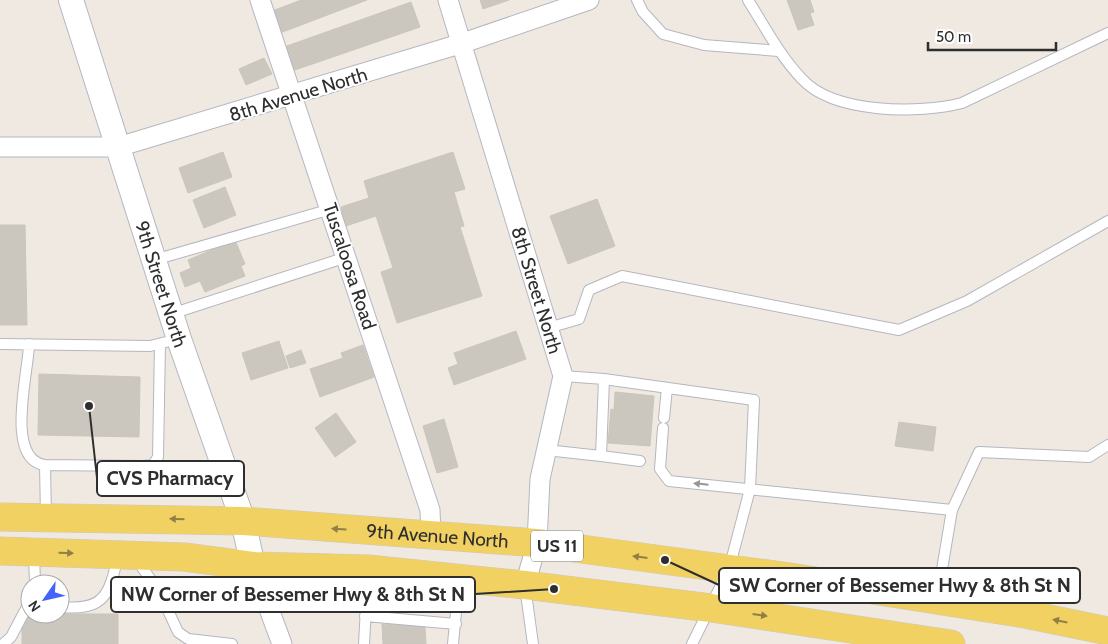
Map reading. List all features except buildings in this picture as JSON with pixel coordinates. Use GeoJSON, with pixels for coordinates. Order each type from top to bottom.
{"type":"FeatureCollection","features":[{"type":"Feature","properties":{"kind":"main road","name":"9th Avenue North"},"geometry":{"type":"LineString","coordinates":[[0,517],[243,520],[537,543],[937,600],[1025,614],[1108,631]]}},
{"type":"Feature","properties":{"kind":"main road","name":"9th Avenue North"},"geometry":{"type":"LineString","coordinates":[[0,551],[184,557],[253,566],[368,569],[525,585],[712,608],[871,638],[951,644]]}},
{"type":"Feature","properties":{"kind":"street","name":"9th Street North"},"geometry":{"type":"LineString","coordinates":[[71,0],[171,314],[170,341],[243,520],[253,566]]}},
{"type":"Feature","properties":{"kind":"street","name":"Tuscaloosa Road"},"geometry":{"type":"LineString","coordinates":[[260,0],[430,510],[431,535]]}},
{"type":"Feature","properties":{"kind":"street","name":"8th Street North"},"geometry":{"type":"LineString","coordinates":[[448,0],[463,43],[563,376],[540,479],[537,543],[525,585]]}},
{"type":"Feature","properties":{"kind":"street","name":"8th Avenue North"},"geometry":{"type":"LineString","coordinates":[[0,147],[118,147],[293,96],[463,43],[589,0]]}},
{"type":"Feature","properties":{"kind":"street"},"geometry":{"type":"LineString","coordinates":[[253,566],[282,644]]}},
{"type":"Feature","properties":{"kind":"lane"},"geometry":{"type":"LineString","coordinates":[[637,0],[643,12],[663,34],[704,45],[779,51]]}},
{"type":"Feature","properties":{"kind":"lane"},"geometry":{"type":"LineString","coordinates":[[748,0],[779,51],[802,80],[822,95],[849,102],[899,109],[940,109],[962,103],[1108,33]]}},
{"type":"Feature","properties":{"kind":"lane"},"geometry":{"type":"LineString","coordinates":[[154,260],[331,209]]}},
{"type":"Feature","properties":{"kind":"lane"},"geometry":{"type":"LineString","coordinates":[[548,328],[579,319],[589,290],[622,276],[899,330],[967,301],[1108,221]]}},
{"type":"Feature","properties":{"kind":"lane"},"geometry":{"type":"LineString","coordinates":[[171,314],[347,257]]}},
{"type":"Feature","properties":{"kind":"lane"},"geometry":{"type":"LineString","coordinates":[[0,344],[29,344],[150,346],[170,341],[160,446],[158,457],[153,464],[143,466],[45,465],[32,460],[25,450],[22,439],[23,388],[29,358],[29,344]]}},
{"type":"Feature","properties":{"kind":"lane"},"geometry":{"type":"LineString","coordinates":[[563,376],[604,379],[754,400],[750,489],[729,569],[712,608],[692,644]]}},
{"type":"Feature","properties":{"kind":"lane"},"geometry":{"type":"LineString","coordinates":[[600,456],[604,379]]}},
{"type":"Feature","properties":{"kind":"lane"},"geometry":{"type":"LineString","coordinates":[[667,388],[660,469],[668,480],[952,510]]}},
{"type":"Feature","properties":{"kind":"lane"},"geometry":{"type":"LineString","coordinates":[[937,600],[952,510],[979,452],[1089,457],[1108,445]]}},
{"type":"Feature","properties":{"kind":"lane"},"geometry":{"type":"LineString","coordinates":[[546,450],[640,461]]}},
{"type":"Feature","properties":{"kind":"lane"},"geometry":{"type":"LineString","coordinates":[[45,465],[46,518]]}},
{"type":"Feature","properties":{"kind":"lane"},"geometry":{"type":"LineString","coordinates":[[34,552],[35,574]]}},
{"type":"Feature","properties":{"kind":"lane"},"geometry":{"type":"LineString","coordinates":[[70,608],[79,608],[98,602],[111,588],[126,555],[159,591],[178,632],[188,639],[232,644]]}},
{"type":"Feature","properties":{"kind":"lane"},"geometry":{"type":"LineString","coordinates":[[364,644],[368,569]]}},
{"type":"Feature","properties":{"kind":"lane"},"geometry":{"type":"LineString","coordinates":[[453,644],[460,578]]}},
{"type":"Feature","properties":{"kind":"lane"},"geometry":{"type":"LineString","coordinates":[[525,585],[533,644]]}},
{"type":"Feature","properties":{"kind":"lane"},"geometry":{"type":"LineString","coordinates":[[365,616],[456,624]]}},
{"type":"Feature","properties":{"kind":"lane"},"geometry":{"type":"LineString","coordinates":[[3,644],[11,637],[20,620]]}},
{"type":"Feature","properties":{"kind":"place","name":"CVS Pharmacy"},"geometry":{"type":"Point","coordinates":[89,406]}},
{"type":"Feature","properties":{"kind":"place","name":"SW Corner of Bessemer Hwy & 8th St N"},"geometry":{"type":"Point","coordinates":[665,560]}},
{"type":"Feature","properties":{"kind":"place","name":"NW Corner of Bessemer Hwy & 8th St N"},"geometry":{"type":"Point","coordinates":[554,589]}}]}
